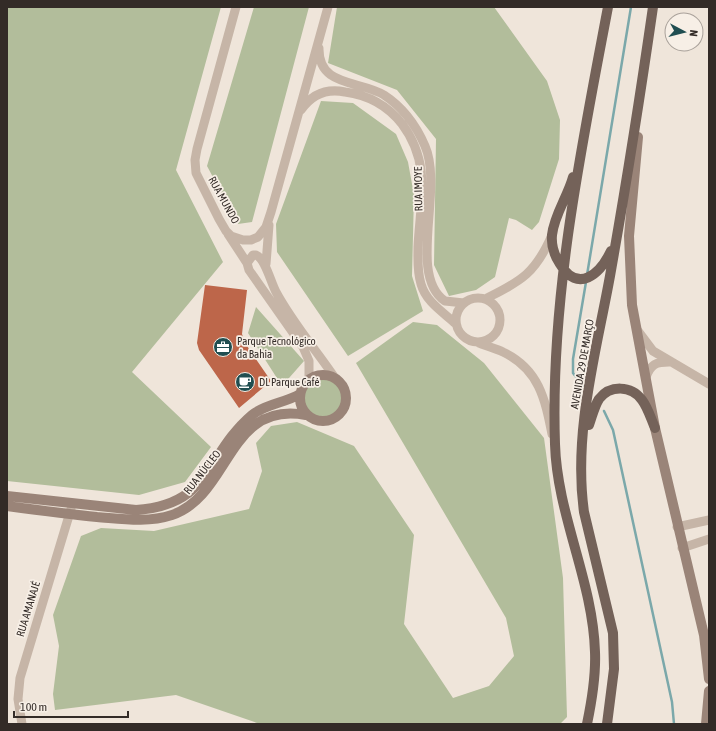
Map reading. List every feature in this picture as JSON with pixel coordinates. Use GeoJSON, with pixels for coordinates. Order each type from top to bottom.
{"type":"FeatureCollection","features":[{"type":"Feature","properties":{"kind":"main road","name":"AVENIDA 29 DE MARÇO"},"geometry":{"type":"LineString","coordinates":[[587,724],[595,676],[595,651],[592,622],[561,500],[555,447],[554,386],[566,273],[587,121],[608,7]]}},
{"type":"Feature","properties":{"kind":"main road","name":"AVENIDA 29 DE MARÇO"},"geometry":{"type":"LineString","coordinates":[[607,724],[614,669],[613,633],[584,512],[581,492],[581,450],[587,403],[644,73],[653,7]]}},
{"type":"Feature","properties":{"kind":"main road"},"geometry":{"type":"LineString","coordinates":[[587,121],[571,186],[552,234],[554,255],[566,273],[581,280],[591,277],[602,267],[616,240]]}},
{"type":"Feature","properties":{"kind":"main road"},"geometry":{"type":"LineString","coordinates":[[581,450],[594,410],[599,400],[605,394],[615,389],[630,390],[641,398],[655,428]]}},
{"type":"Feature","properties":{"kind":"street","name":"RUA MUNDO"},"geometry":{"type":"LineString","coordinates":[[236,7],[195,160],[196,172],[226,231],[238,239],[251,240],[258,237],[266,227],[271,212],[328,7]]}},
{"type":"Feature","properties":{"kind":"street","name":"RUA IMOYE"},"geometry":{"type":"LineString","coordinates":[[319,36],[319,57],[325,70],[340,80],[384,96],[404,112],[420,134],[426,149],[431,180],[427,263],[428,279],[433,290],[444,301],[464,303]]}},
{"type":"Feature","properties":{"kind":"street"},"geometry":{"type":"LineString","coordinates":[[644,73],[629,236],[632,305],[655,428],[677,528],[704,635],[709,679]]}},
{"type":"Feature","properties":{"kind":"street","name":"RUA IMOYE"},"geometry":{"type":"LineString","coordinates":[[299,113],[310,99],[317,94],[332,90],[356,93],[380,104],[404,127],[416,146],[423,177],[417,268],[421,286],[432,304],[456,324]]}},
{"type":"Feature","properties":{"kind":"street"},"geometry":{"type":"LineString","coordinates":[[266,269],[267,238],[271,212]]}},
{"type":"Feature","properties":{"kind":"street"},"geometry":{"type":"LineString","coordinates":[[226,231],[235,247],[248,263],[249,270],[303,347],[309,361],[309,379]]}},
{"type":"Feature","properties":{"kind":"street"},"geometry":{"type":"LineString","coordinates":[[552,234],[537,265],[526,276],[513,285],[487,298],[476,298],[464,303],[457,312],[456,324],[463,337],[502,351],[516,359],[530,372],[543,394],[555,447]]}},
{"type":"Feature","properties":{"kind":"street"},"geometry":{"type":"LineString","coordinates":[[248,263],[253,255],[259,255],[283,303],[340,383],[346,394],[344,408],[340,415],[334,419],[321,422],[306,415],[301,408],[300,394],[304,384],[309,379],[322,375],[335,378]]}},
{"type":"Feature","properties":{"kind":"street"},"geometry":{"type":"LineString","coordinates":[[477,342],[490,338],[499,326],[498,312],[487,298]]}},
{"type":"Feature","properties":{"kind":"street"},"geometry":{"type":"LineString","coordinates":[[638,331],[653,351],[669,362],[709,384]]}},
{"type":"Feature","properties":{"kind":"street"},"geometry":{"type":"LineString","coordinates":[[646,377],[650,368],[655,363],[669,362]]}},
{"type":"Feature","properties":{"kind":"street","name":"RUA NÚCLEO"},"geometry":{"type":"LineString","coordinates":[[7,496],[136,510],[154,509],[169,504],[196,488],[238,430],[254,413],[300,394]]}},
{"type":"Feature","properties":{"kind":"street","name":"RUA NÚCLEO"},"geometry":{"type":"LineString","coordinates":[[7,506],[140,521],[172,514],[184,510],[201,495],[242,438],[261,420],[269,416],[279,414],[306,415]]}},
{"type":"Feature","properties":{"kind":"street","name":"RUA AMANAJÉ"},"geometry":{"type":"LineString","coordinates":[[22,724],[18,699],[20,678],[72,503]]}},
{"type":"Feature","properties":{"kind":"street"},"geometry":{"type":"LineString","coordinates":[[677,528],[709,520]]}},
{"type":"Feature","properties":{"kind":"street"},"geometry":{"type":"LineString","coordinates":[[682,548],[709,539]]}},
{"type":"Feature","properties":{"kind":"street"},"geometry":{"type":"LineString","coordinates":[[706,724],[709,691]]}},
{"type":"Feature","properties":{"kind":"green space"},"geometry":{"type":"Polygon","coordinates":[[[7,7],[221,7],[176,170],[223,262],[132,372],[211,447],[185,482],[139,495],[7,481],[7,7]]]}},
{"type":"Feature","properties":{"kind":"green space"},"geometry":{"type":"Polygon","coordinates":[[[254,7],[309,7],[252,222],[238,224],[207,166],[254,7]]]}},
{"type":"Feature","properties":{"kind":"green space"},"geometry":{"type":"Polygon","coordinates":[[[337,7],[494,7],[547,81],[560,120],[559,159],[539,222],[532,230],[516,220],[509,218],[495,277],[476,290],[449,296],[434,265],[436,139],[397,90],[328,63],[337,7]]]}},
{"type":"Feature","properties":{"kind":"green space"},"geometry":{"type":"Polygon","coordinates":[[[321,101],[353,103],[396,134],[408,162],[414,195],[412,276],[423,311],[348,356],[277,252],[276,224],[321,101]]]}},
{"type":"Feature","properties":{"kind":"green space"},"geometry":{"type":"Polygon","coordinates":[[[256,307],[304,361],[282,386],[248,333],[256,307]]]}},
{"type":"Feature","properties":{"kind":"green space"},"geometry":{"type":"Polygon","coordinates":[[[413,322],[437,325],[484,363],[544,438],[563,578],[567,717],[560,724],[260,724],[176,695],[55,710],[53,694],[59,646],[53,615],[81,536],[101,528],[154,531],[249,509],[262,471],[256,443],[271,426],[297,422],[354,446],[414,535],[404,624],[453,698],[489,686],[514,656],[506,618],[356,363],[413,322]]]}},
{"type":"Feature","properties":{"kind":"green space"},"geometry":{"type":"Polygon","coordinates":[[[319,379],[327,379],[334,382],[339,387],[342,398],[339,409],[334,414],[327,417],[319,417],[312,414],[307,409],[304,402],[304,394],[307,387],[312,382],[319,379]]]}},
{"type":"Feature","properties":{"kind":"building","name":"Parque Tecnológico da Bahia"},"geometry":{"type":"Polygon","coordinates":[[[205,285],[247,290],[242,334],[245,343],[271,381],[239,408],[199,350],[197,343],[205,285]]]}},
{"type":"Feature","properties":{"kind":"waterway"},"geometry":{"type":"LineString","coordinates":[[587,275],[631,7]]}},
{"type":"Feature","properties":{"kind":"waterway"},"geometry":{"type":"LineString","coordinates":[[583,386],[573,373],[573,359],[586,282]]}},
{"type":"Feature","properties":{"kind":"waterway"},"geometry":{"type":"LineString","coordinates":[[604,411],[613,430],[672,702],[674,724]]}},
{"type":"Feature","properties":{"kind":"place","name":"Parque Tecnológico da Bahia"},"geometry":{"type":"Point","coordinates":[223,347]}},
{"type":"Feature","properties":{"kind":"place","name":"DL Parque Café"},"geometry":{"type":"Point","coordinates":[245,382]}}]}
